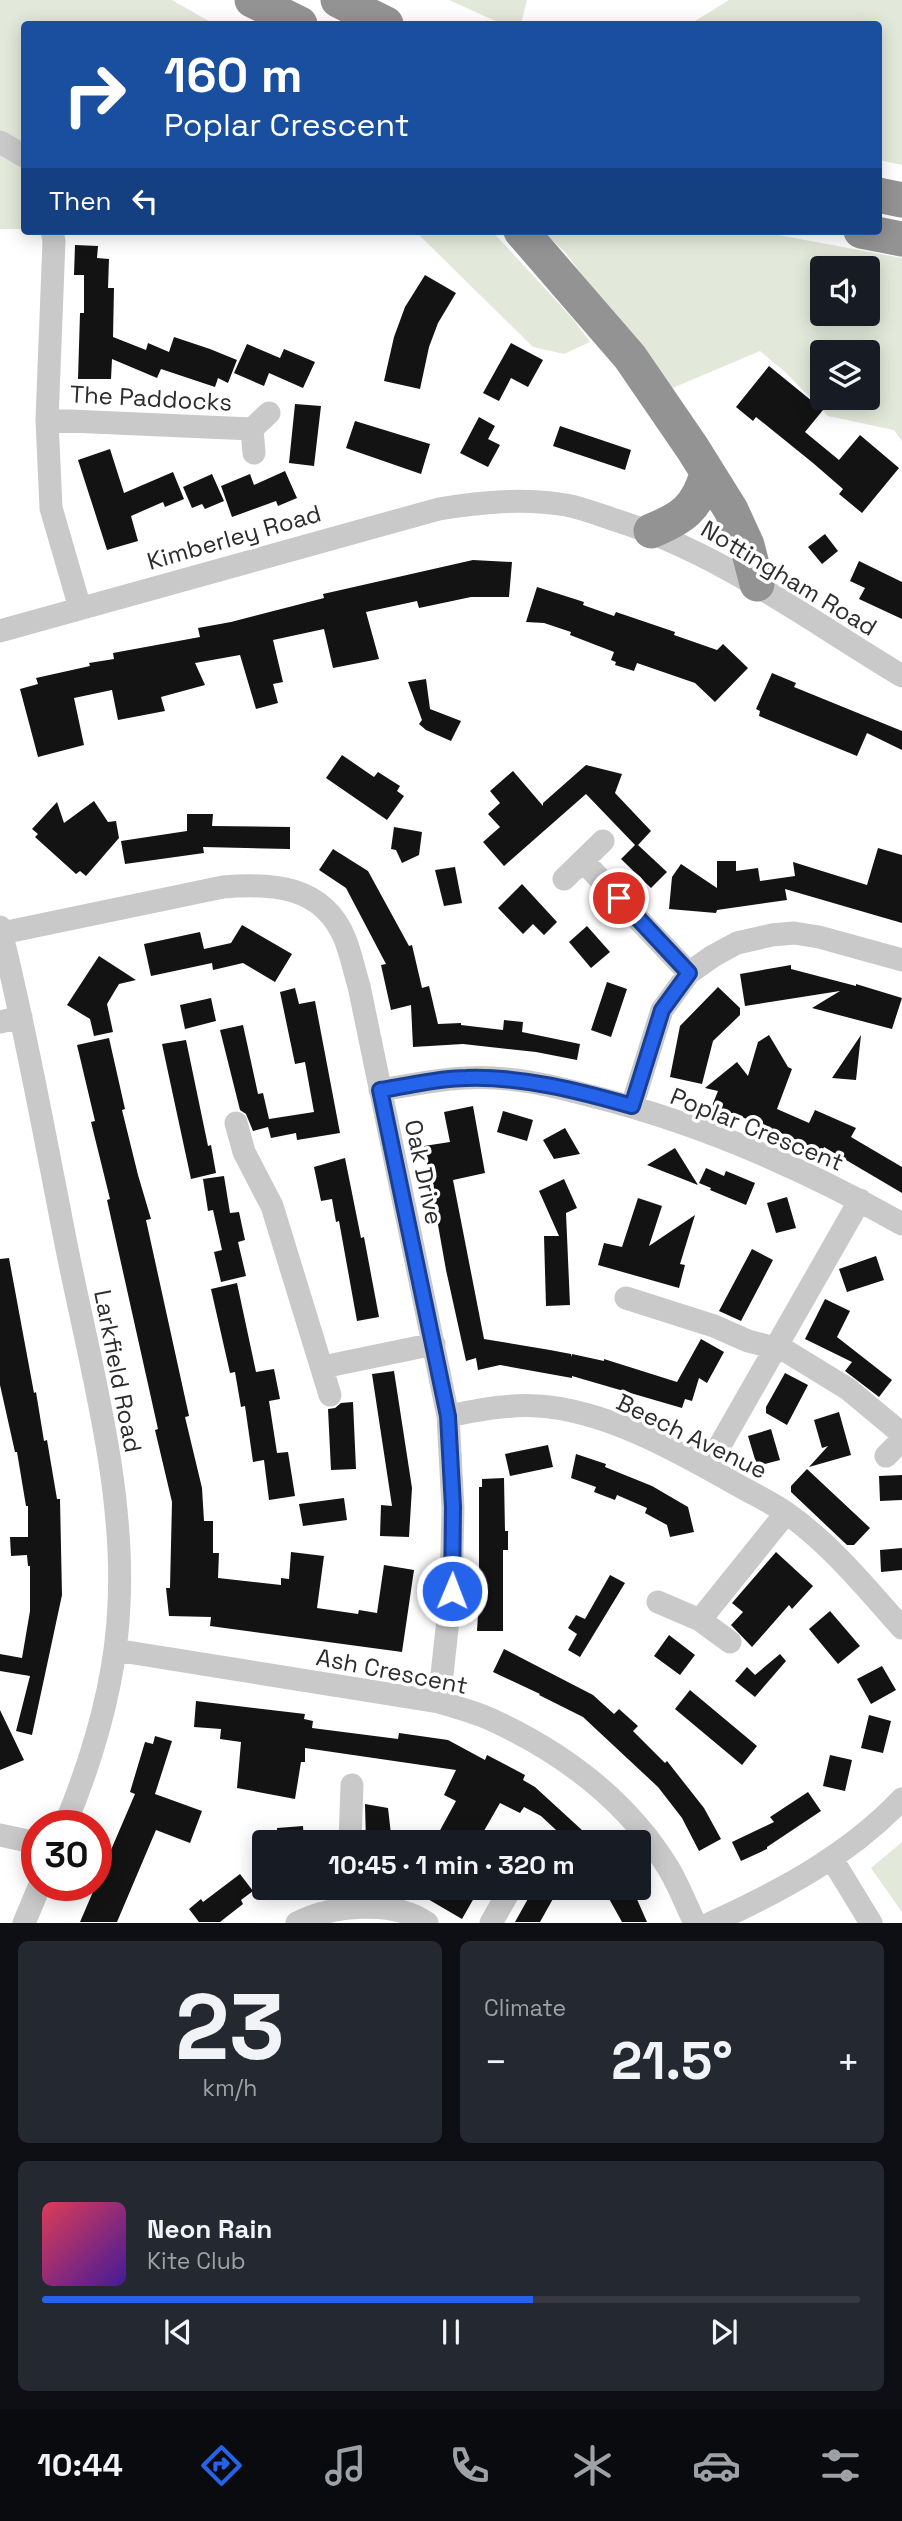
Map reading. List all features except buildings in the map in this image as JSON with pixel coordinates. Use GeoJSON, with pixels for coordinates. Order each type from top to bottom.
{"type":"FeatureCollection","features":[{"type":"Feature","properties":{"kind":"highway"},"geometry":{"type":"LineString","coordinates":[[226,0],[258,21]]}},
{"type":"Feature","properties":{"kind":"highway"},"geometry":{"type":"LineString","coordinates":[[252,0],[294,21]]}},
{"type":"Feature","properties":{"kind":"highway"},"geometry":{"type":"LineString","coordinates":[[338,0],[380,21]]}},
{"type":"Feature","properties":{"kind":"highway"},"geometry":{"type":"LineString","coordinates":[[882,196],[902,200]]}},
{"type":"Feature","properties":{"kind":"highway"},"geometry":{"type":"LineString","coordinates":[[524,235],[630,357],[693,449],[731,510],[747,545],[757,584]]}},
{"type":"Feature","properties":{"kind":"highway"},"geometry":{"type":"LineString","coordinates":[[882,235],[902,239]]}},
{"type":"Feature","properties":{"kind":"highway"},"geometry":{"type":"LineString","coordinates":[[651,531],[676,521],[692,507],[707,474]]}},
{"type":"Feature","properties":{"kind":"street"},"geometry":{"type":"LineString","coordinates":[[0,142],[21,154]]}},
{"type":"Feature","properties":{"kind":"street","name":"The Paddocks"},"geometry":{"type":"LineString","coordinates":[[53,235],[47,420],[51,508],[80,608]]}},
{"type":"Feature","properties":{"kind":"street","name":"The Paddocks"},"geometry":{"type":"LineString","coordinates":[[47,420],[260,421],[254,453]]}},
{"type":"Feature","properties":{"kind":"street","name":"Nottingham Road"},"geometry":{"type":"LineString","coordinates":[[483,502],[522,501],[568,505],[651,531],[757,584],[902,676]]}},
{"type":"Feature","properties":{"kind":"street","name":"Kimberley Road"},"geometry":{"type":"LineString","coordinates":[[0,631],[439,509],[483,502]]}},
{"type":"Feature","properties":{"kind":"street"},"geometry":{"type":"LineString","coordinates":[[564,879],[603,841]]}},
{"type":"Feature","properties":{"kind":"street"},"geometry":{"type":"LineString","coordinates":[[583,861],[689,973]]}},
{"type":"Feature","properties":{"kind":"street","name":"Oak Drive"},"geometry":{"type":"LineString","coordinates":[[1,930],[223,887],[255,884],[281,886],[308,897],[327,912],[344,937],[359,986],[448,1416],[453,1507],[452,1591],[439,1702]]}},
{"type":"Feature","properties":{"kind":"street","name":"Larkfield Road"},"geometry":{"type":"LineString","coordinates":[[1,930],[10,1019],[111,1470],[120,1553],[120,1606],[115,1650],[99,1730],[88,1770],[71,1810]]}},
{"type":"Feature","properties":{"kind":"street"},"geometry":{"type":"LineString","coordinates":[[632,1106],[662,1010],[689,973],[737,943],[794,933],[819,937],[902,960]]}},
{"type":"Feature","properties":{"kind":"street","name":"Poplar Crescent"},"geometry":{"type":"LineString","coordinates":[[380,1090],[464,1078],[507,1079],[557,1087],[632,1106],[748,1148],[860,1200],[902,1224]]}},
{"type":"Feature","properties":{"kind":"street"},"geometry":{"type":"LineString","coordinates":[[236,1123],[244,1152],[272,1206],[330,1395]]}},
{"type":"Feature","properties":{"kind":"street"},"geometry":{"type":"LineString","coordinates":[[707,1468],[860,1200]]}},
{"type":"Feature","properties":{"kind":"street"},"geometry":{"type":"LineString","coordinates":[[626,1298],[714,1326],[748,1341],[786,1351],[848,1389],[902,1434]]}},
{"type":"Feature","properties":{"kind":"street"},"geometry":{"type":"LineString","coordinates":[[323,1367],[434,1344]]}},
{"type":"Feature","properties":{"kind":"street","name":"Beech Avenue"},"geometry":{"type":"LineString","coordinates":[[448,1416],[505,1405],[540,1406],[578,1412],[624,1427],[707,1468],[786,1513],[838,1557],[902,1628]]}},
{"type":"Feature","properties":{"kind":"street"},"geometry":{"type":"LineString","coordinates":[[700,1620],[786,1513]]}},
{"type":"Feature","properties":{"kind":"street"},"geometry":{"type":"LineString","coordinates":[[658,1602],[700,1620],[730,1642]]}},
{"type":"Feature","properties":{"kind":"street","name":"Ash Crescent"},"geometry":{"type":"LineString","coordinates":[[115,1650],[439,1702],[488,1718],[571,1764],[607,1793],[636,1825],[668,1869],[695,1923]]}},
{"type":"Feature","properties":{"kind":"street"},"geometry":{"type":"LineString","coordinates":[[350,1830],[352,1785]]}},
{"type":"Feature","properties":{"kind":"street"},"geometry":{"type":"LineString","coordinates":[[711,1923],[768,1896],[832,1859],[902,1799]]}},
{"type":"Feature","properties":{"kind":"street"},"geometry":{"type":"LineString","coordinates":[[0,1835],[21,1840]]}},
{"type":"Feature","properties":{"kind":"street"},"geometry":{"type":"LineString","coordinates":[[832,1859],[871,1923]]}},
{"type":"Feature","properties":{"kind":"street"},"geometry":{"type":"LineString","coordinates":[[297,1923],[348,1900]]}},
{"type":"Feature","properties":{"kind":"street"},"geometry":{"type":"LineString","coordinates":[[364,1900],[427,1923]]}},
{"type":"Feature","properties":{"kind":"street"},"geometry":{"type":"LineString","coordinates":[[491,1923],[504,1900]]}},
{"type":"Feature","properties":{"kind":"street"},"geometry":{"type":"LineString","coordinates":[[24,1923],[33,1901]]}},
{"type":"Feature","properties":{"kind":"green space"},"geometry":{"type":"Polygon","coordinates":[[[0,0],[172,0],[209,21],[21,21],[21,229],[0,229],[0,0]]]}},
{"type":"Feature","properties":{"kind":"green space"},"geometry":{"type":"Polygon","coordinates":[[[449,0],[527,0],[522,21],[495,21],[449,0]]]}},
{"type":"Feature","properties":{"kind":"green space"},"geometry":{"type":"Polygon","coordinates":[[[729,0],[902,0],[902,165],[882,161],[882,21],[695,21],[729,0]]]}},
{"type":"Feature","properties":{"kind":"green space"},"geometry":{"type":"Polygon","coordinates":[[[419,235],[496,235],[573,319],[590,342],[564,354],[533,347],[419,235]]]}},
{"type":"Feature","properties":{"kind":"green space"},"geometry":{"type":"Polygon","coordinates":[[[546,235],[778,235],[902,258],[902,441],[894,430],[828,416],[822,410],[880,410],[880,340],[810,340],[810,398],[760,351],[668,390],[565,252],[546,235]]]}},
{"type":"Feature","properties":{"kind":"green space"},"geometry":{"type":"Polygon","coordinates":[[[902,1842],[902,1912],[871,1868],[902,1842]]]}},
{"type":"Feature","properties":{"kind":"route"},"geometry":{"type":"LineString","coordinates":[[452,1591],[453,1507],[448,1416],[380,1090],[464,1078],[507,1079],[557,1087],[632,1106],[662,1010],[689,973],[619,898]]}}]}
